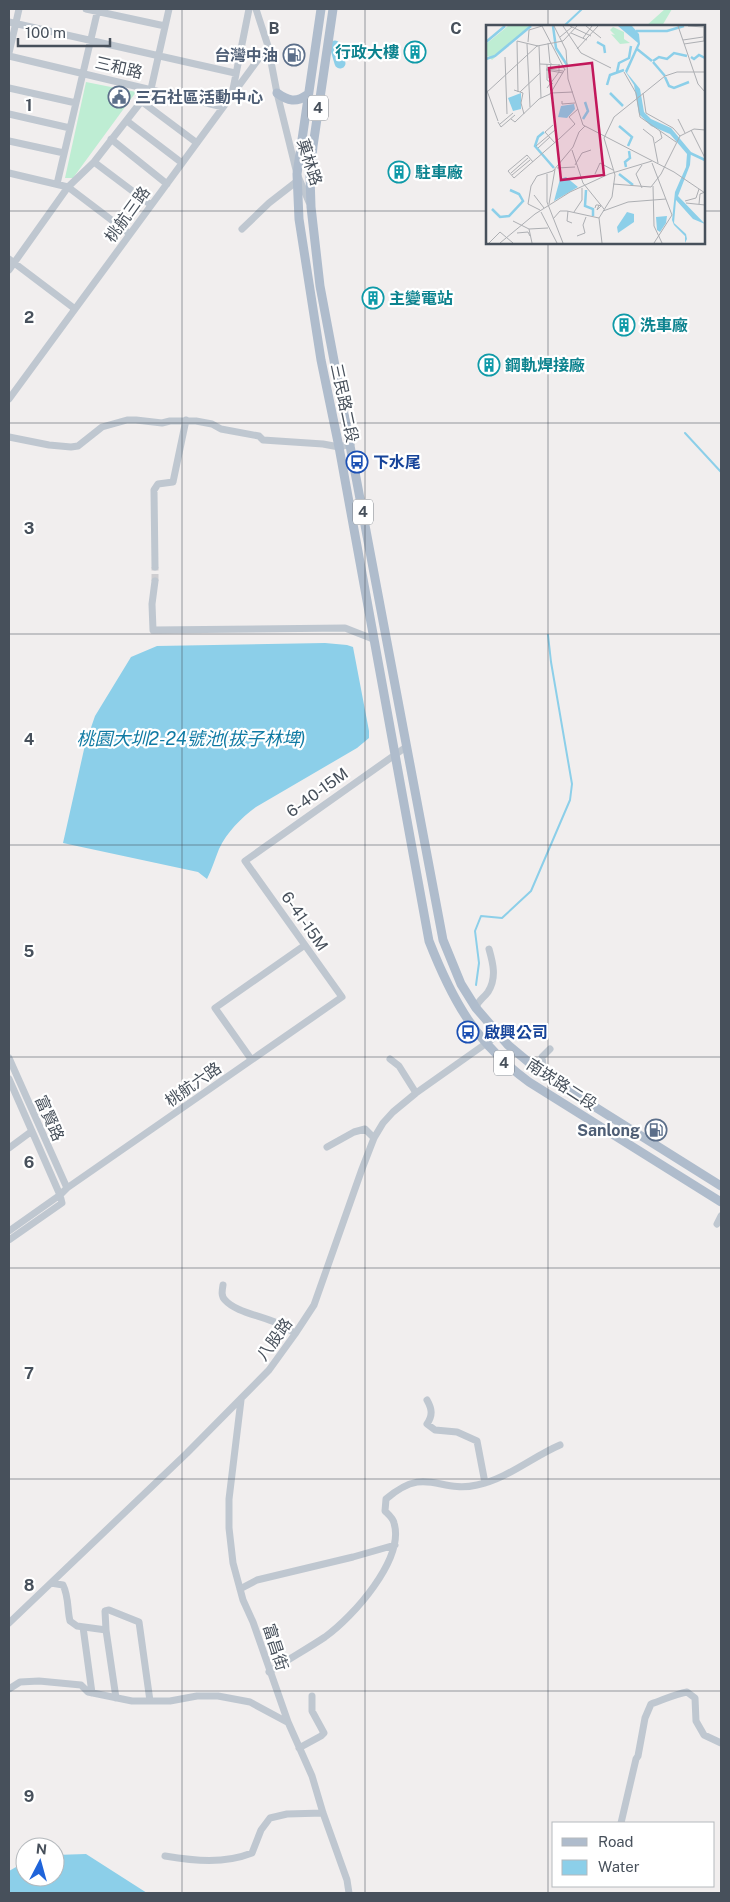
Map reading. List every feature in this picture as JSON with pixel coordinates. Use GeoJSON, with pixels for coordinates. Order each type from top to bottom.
{"type":"FeatureCollection","features":[{"type":"Feature","properties":{"kind":"main road","name":"三民路二段"},"geometry":{"type":"LineString","coordinates":[[321,9],[296,178],[300,219],[319,351],[339,447],[408,830]]}},
{"type":"Feature","properties":{"kind":"main road","name":"三民路二段"},"geometry":{"type":"LineString","coordinates":[[333,9],[312,146],[310,176],[311,207],[320,286],[420,817]]}},
{"type":"Feature","properties":{"kind":"main road"},"geometry":{"type":"LineString","coordinates":[[277,93],[286,100],[295,101],[301,100],[307,95]]}},
{"type":"Feature","properties":{"kind":"main road","name":"南崁路二段"},"geometry":{"type":"LineString","coordinates":[[420,817],[443,940],[461,984],[476,1008],[498,1035],[544,1075],[721,1186]]}},
{"type":"Feature","properties":{"kind":"main road","name":"南崁路二段"},"geometry":{"type":"LineString","coordinates":[[408,830],[429,942],[443,976],[462,1012],[487,1044],[506,1065],[530,1082],[721,1202]]}},
{"type":"Feature","properties":{"kind":"street"},"geometry":{"type":"LineString","coordinates":[[9,54],[12,23],[19,9]]}},
{"type":"Feature","properties":{"kind":"street"},"geometry":{"type":"LineString","coordinates":[[86,9],[98,10],[165,26]]}},
{"type":"Feature","properties":{"kind":"street"},"geometry":{"type":"LineString","coordinates":[[9,270],[11,261],[68,187],[94,162],[151,89],[169,9]]}},
{"type":"Feature","properties":{"kind":"street"},"geometry":{"type":"LineString","coordinates":[[231,96],[249,9]]}},
{"type":"Feature","properties":{"kind":"street","name":"菓林路"},"geometry":{"type":"LineString","coordinates":[[256,9],[268,46],[296,178],[311,207]]}},
{"type":"Feature","properties":{"kind":"street"},"geometry":{"type":"LineString","coordinates":[[57,184],[98,10]]}},
{"type":"Feature","properties":{"kind":"street"},"geometry":{"type":"LineString","coordinates":[[12,23],[235,73]]}},
{"type":"Feature","properties":{"kind":"street","name":"桃航三路"},"geometry":{"type":"LineString","coordinates":[[9,399],[268,46]]}},
{"type":"Feature","properties":{"kind":"street","name":"三和路"},"geometry":{"type":"LineString","coordinates":[[9,54],[223,108]]}},
{"type":"Feature","properties":{"kind":"street"},"geometry":{"type":"LineString","coordinates":[[9,88],[76,103]]}},
{"type":"Feature","properties":{"kind":"street"},"geometry":{"type":"LineString","coordinates":[[141,101],[197,143]]}},
{"type":"Feature","properties":{"kind":"street"},"geometry":{"type":"LineString","coordinates":[[9,114],[70,128]]}},
{"type":"Feature","properties":{"kind":"street"},"geometry":{"type":"LineString","coordinates":[[127,121],[182,163]]}},
{"type":"Feature","properties":{"kind":"street"},"geometry":{"type":"LineString","coordinates":[[111,139],[167,184]]}},
{"type":"Feature","properties":{"kind":"street"},"geometry":{"type":"LineString","coordinates":[[9,140],[64,153]]}},
{"type":"Feature","properties":{"kind":"street"},"geometry":{"type":"LineString","coordinates":[[94,162],[151,205]]}},
{"type":"Feature","properties":{"kind":"street"},"geometry":{"type":"LineString","coordinates":[[9,174],[68,187],[130,234]]}},
{"type":"Feature","properties":{"kind":"street"},"geometry":{"type":"LineString","coordinates":[[242,229],[296,178]]}},
{"type":"Feature","properties":{"kind":"street"},"geometry":{"type":"LineString","coordinates":[[11,261],[75,309]]}},
{"type":"Feature","properties":{"kind":"street"},"geometry":{"type":"LineString","coordinates":[[9,436],[48,445],[71,447],[78,446],[102,427],[127,420],[162,423],[170,420],[186,420],[212,424],[221,429],[259,436],[263,440],[323,444],[339,447],[351,444]]}},
{"type":"Feature","properties":{"kind":"street"},"geometry":{"type":"LineString","coordinates":[[156,567],[154,490],[158,484],[173,482],[186,420]]}},
{"type":"Feature","properties":{"kind":"street"},"geometry":{"type":"LineString","coordinates":[[155,581],[152,604],[153,630],[344,628],[373,639]]}},
{"type":"Feature","properties":{"kind":"street","name":"6-40-15M"},"geometry":{"type":"LineString","coordinates":[[246,861],[406,747]]}},
{"type":"Feature","properties":{"kind":"street","name":"6-41-15M"},"geometry":{"type":"LineString","coordinates":[[246,861],[342,997]]}},
{"type":"Feature","properties":{"kind":"street"},"geometry":{"type":"LineString","coordinates":[[251,1059],[215,1008],[305,945]]}},
{"type":"Feature","properties":{"kind":"street"},"geometry":{"type":"LineString","coordinates":[[476,1008],[477,1002],[487,993],[492,981],[494,968],[489,949]]}},
{"type":"Feature","properties":{"kind":"street","name":"桃航六路"},"geometry":{"type":"LineString","coordinates":[[9,1231],[67,1188],[342,997]]}},
{"type":"Feature","properties":{"kind":"street","name":"八股路"},"geometry":{"type":"LineString","coordinates":[[9,1623],[241,1400],[269,1370],[314,1305],[374,1138],[383,1123],[416,1093],[498,1035]]}},
{"type":"Feature","properties":{"kind":"street"},"geometry":{"type":"LineString","coordinates":[[544,1075],[542,1057],[550,1048]]}},
{"type":"Feature","properties":{"kind":"street","name":"富賢路"},"geometry":{"type":"LineString","coordinates":[[9,1058],[67,1188]]}},
{"type":"Feature","properties":{"kind":"street"},"geometry":{"type":"LineString","coordinates":[[390,1059],[399,1066],[416,1093]]}},
{"type":"Feature","properties":{"kind":"street","name":"富賢路"},"geometry":{"type":"LineString","coordinates":[[9,1079],[60,1195]]}},
{"type":"Feature","properties":{"kind":"street"},"geometry":{"type":"LineString","coordinates":[[327,1147],[354,1132],[365,1129],[374,1138]]}},
{"type":"Feature","properties":{"kind":"street"},"geometry":{"type":"LineString","coordinates":[[9,1148],[32,1131]]}},
{"type":"Feature","properties":{"kind":"street","name":"桃航六路"},"geometry":{"type":"LineString","coordinates":[[9,1240],[62,1203],[60,1195]]}},
{"type":"Feature","properties":{"kind":"street"},"geometry":{"type":"LineString","coordinates":[[717,1224],[721,1216]]}},
{"type":"Feature","properties":{"kind":"street"},"geometry":{"type":"LineString","coordinates":[[222,1286],[221,1292],[227,1302],[241,1310],[266,1317],[288,1327],[295,1334]]}},
{"type":"Feature","properties":{"kind":"street","name":"富昌街"},"geometry":{"type":"LineString","coordinates":[[241,1400],[229,1499],[230,1548],[240,1589],[288,1722],[312,1776],[343,1869],[349,1893]]}},
{"type":"Feature","properties":{"kind":"street"},"geometry":{"type":"LineString","coordinates":[[427,1400],[431,1407],[431,1417],[427,1424],[434,1430],[457,1432],[477,1441],[485,1483]]}},
{"type":"Feature","properties":{"kind":"street"},"geometry":{"type":"LineString","coordinates":[[269,1672],[325,1636],[353,1611],[383,1572],[395,1545],[396,1538],[394,1521],[385,1511],[386,1499],[397,1490],[413,1482],[426,1480],[462,1487],[485,1483],[560,1445]]}},
{"type":"Feature","properties":{"kind":"street"},"geometry":{"type":"LineString","coordinates":[[240,1589],[257,1580],[395,1545]]}},
{"type":"Feature","properties":{"kind":"street"},"geometry":{"type":"LineString","coordinates":[[51,1583],[63,1585],[68,1594],[70,1622],[82,1627],[106,1630]]}},
{"type":"Feature","properties":{"kind":"street"},"geometry":{"type":"LineString","coordinates":[[116,1698],[106,1630],[105,1611],[109,1610],[139,1622],[150,1701]]}},
{"type":"Feature","properties":{"kind":"street"},"geometry":{"type":"LineString","coordinates":[[82,1627],[92,1693]]}},
{"type":"Feature","properties":{"kind":"street"},"geometry":{"type":"LineString","coordinates":[[9,1689],[20,1682],[66,1683],[81,1685],[88,1692],[132,1701],[170,1701],[207,1695],[242,1699],[288,1722]]}},
{"type":"Feature","properties":{"kind":"street"},"geometry":{"type":"LineString","coordinates":[[621,1822],[650,1704],[668,1699],[678,1693],[687,1692],[692,1694],[696,1705],[696,1721],[704,1735],[721,1743]]}},
{"type":"Feature","properties":{"kind":"street"},"geometry":{"type":"LineString","coordinates":[[299,1748],[324,1733],[312,1711],[312,1696]]}},
{"type":"Feature","properties":{"kind":"street"},"geometry":{"type":"LineString","coordinates":[[165,1856],[204,1861],[236,1859],[252,1853],[261,1830],[270,1818],[286,1814],[323,1813]]}},
{"type":"Feature","properties":{"kind":"green space"},"geometry":{"type":"Polygon","coordinates":[[[665,9],[672,9],[663,25],[647,25],[665,9]]]}},
{"type":"Feature","properties":{"kind":"green space"},"geometry":{"type":"Polygon","coordinates":[[[86,82],[136,92],[73,178],[65,178],[86,82]]]}},
{"type":"Feature","properties":{"kind":"water","name":"桃園大圳2-24號池(拔子林埤)"},"geometry":{"type":"Polygon","coordinates":[[[325,643],[353,647],[369,738],[357,748],[256,807],[245,816],[230,831],[222,843],[207,879],[198,872],[63,843],[85,745],[95,716],[131,657],[157,646],[325,643]]]}},
{"type":"Feature","properties":{"kind":"water"},"geometry":{"type":"Polygon","coordinates":[[[86,1854],[147,1893],[9,1893],[9,1871],[15,1868],[15,1887],[65,1887],[65,1855],[86,1854]]]}},
{"type":"Feature","properties":{"kind":"waterway"},"geometry":{"type":"LineString","coordinates":[[565,25],[582,9]]}},
{"type":"Feature","properties":{"kind":"waterway"},"geometry":{"type":"LineString","coordinates":[[335,46],[340,63]]}},
{"type":"Feature","properties":{"kind":"waterway"},"geometry":{"type":"LineString","coordinates":[[685,433],[721,472]]}},
{"type":"Feature","properties":{"kind":"waterway"},"geometry":{"type":"LineString","coordinates":[[476,985],[479,963],[475,931],[481,916],[502,918],[531,891],[570,800],[572,784],[548,635]]}},
{"type":"Feature","properties":{"kind":"tunnel"},"geometry":{"type":"LineString","coordinates":[[155,567],[155,581]]}},
{"type":"Feature","properties":{"kind":"place","name":"行政大樓"},"geometry":{"type":"Point","coordinates":[415,52]}},
{"type":"Feature","properties":{"kind":"place","name":"台灣中油"},"geometry":{"type":"Point","coordinates":[294,55]}},
{"type":"Feature","properties":{"kind":"place","name":"三石社區活動中心"},"geometry":{"type":"Point","coordinates":[119,97]}},
{"type":"Feature","properties":{"kind":"place","name":"駐車廠"},"geometry":{"type":"Point","coordinates":[399,172]}},
{"type":"Feature","properties":{"kind":"place","name":"主變電站"},"geometry":{"type":"Point","coordinates":[373,298]}},
{"type":"Feature","properties":{"kind":"place","name":"洗車廠"},"geometry":{"type":"Point","coordinates":[624,325]}},
{"type":"Feature","properties":{"kind":"place","name":"鋼軌焊接廠"},"geometry":{"type":"Point","coordinates":[489,365]}},
{"type":"Feature","properties":{"kind":"place","name":"下水尾"},"geometry":{"type":"Point","coordinates":[357,462]}},
{"type":"Feature","properties":{"kind":"place","name":"啟興公司"},"geometry":{"type":"Point","coordinates":[468,1032]}},
{"type":"Feature","properties":{"kind":"place","name":"Sanlong"},"geometry":{"type":"Point","coordinates":[656,1130]}}]}
